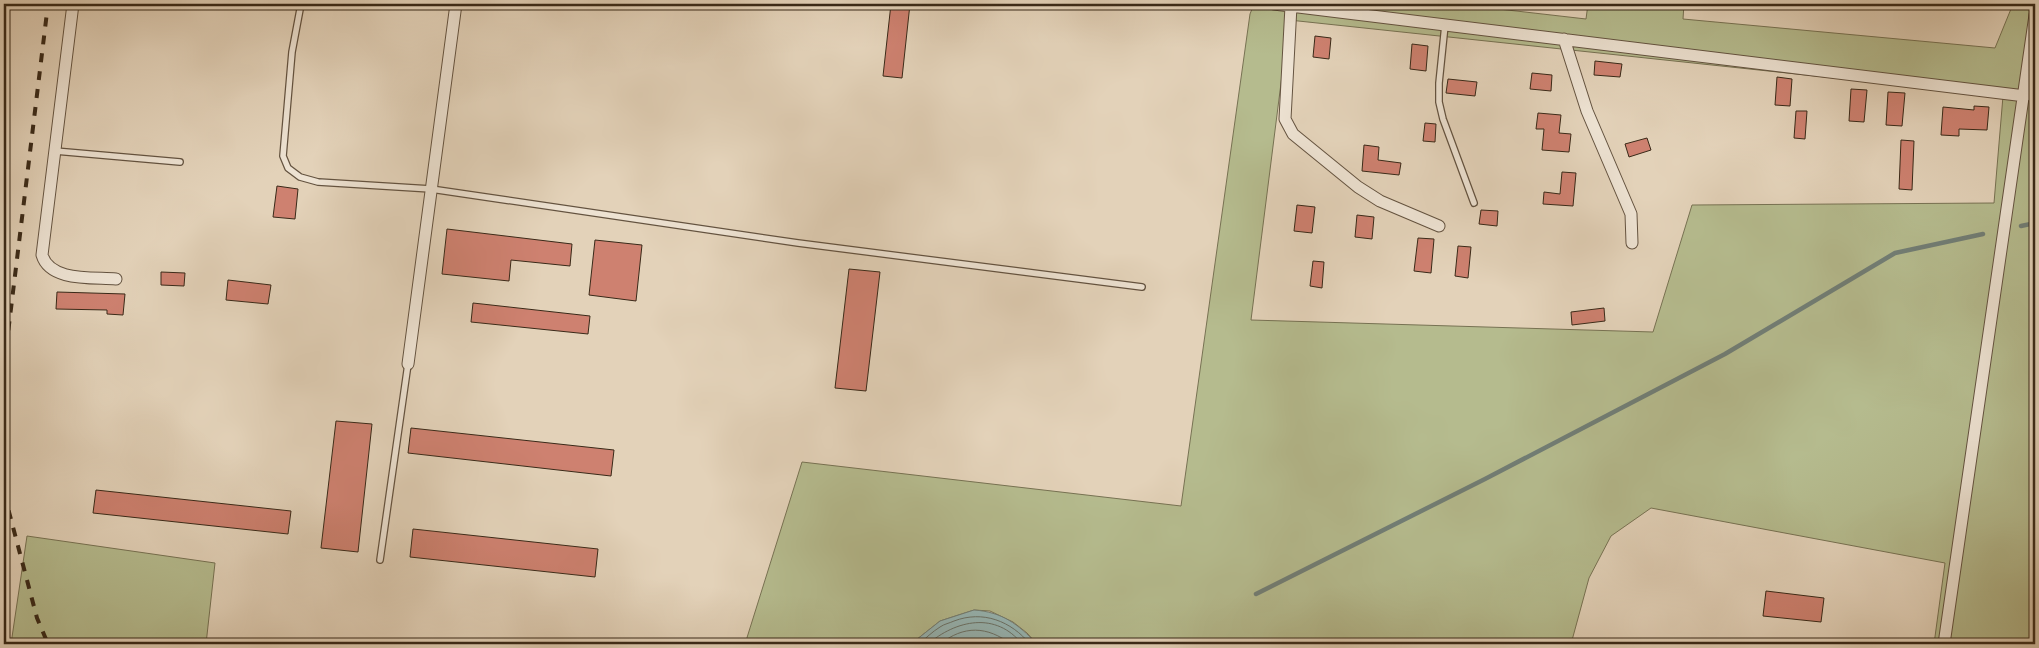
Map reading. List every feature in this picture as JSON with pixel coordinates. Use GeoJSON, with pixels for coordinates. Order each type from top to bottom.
{"type":"FeatureCollection","features":[{"type":"Feature","properties":{"kind":"street"},"geometry":{"type":"LineString","coordinates":[[73,4],[42,255],[44,264],[52,270],[68,275],[116,279]]}},
{"type":"Feature","properties":{"kind":"street"},"geometry":{"type":"LineString","coordinates":[[408,364],[456,4]]}},
{"type":"Feature","properties":{"kind":"street"},"geometry":{"type":"LineString","coordinates":[[1274,4],[1331,7],[1445,24],[2024,96]]}},
{"type":"Feature","properties":{"kind":"street"},"geometry":{"type":"LineString","coordinates":[[1291,6],[1285,119],[1288,126],[1304,143],[1358,187],[1380,201],[1439,226]]}},
{"type":"Feature","properties":{"kind":"street"},"geometry":{"type":"LineString","coordinates":[[1944,644],[2035,15]]}},
{"type":"Feature","properties":{"kind":"street"},"geometry":{"type":"LineString","coordinates":[[1564,39],[1587,111],[1631,214],[1632,243]]}},
{"type":"Feature","properties":{"kind":"lane"},"geometry":{"type":"LineString","coordinates":[[301,4],[292,52],[283,156],[288,168],[300,177],[318,182],[431,189],[798,242],[1142,287]]}},
{"type":"Feature","properties":{"kind":"lane"},"geometry":{"type":"LineString","coordinates":[[1445,24],[1439,83],[1440,102],[1444,119],[1474,203]]}},
{"type":"Feature","properties":{"kind":"lane"},"geometry":{"type":"LineString","coordinates":[[55,150],[180,162]]}},
{"type":"Feature","properties":{"kind":"lane"},"geometry":{"type":"LineString","coordinates":[[380,560],[408,364]]}},
{"type":"Feature","properties":{"kind":"green space"},"geometry":{"type":"Polygon","coordinates":[[[1254,4],[1455,4],[1586,19],[1588,4],[1684,4],[1683,19],[1995,48],[2013,4],[2035,4],[2035,644],[1934,644],[1945,563],[1651,508],[1611,536],[1589,578],[1571,644],[1037,644],[1013,622],[990,611],[974,610],[940,621],[911,644],[745,644],[802,462],[1181,506],[1250,14],[1254,4]],[[1289,20],[1251,320],[1653,332],[1692,205],[1994,203],[2003,96],[1289,20]]]}},
{"type":"Feature","properties":{"kind":"green space"},"geometry":{"type":"Polygon","coordinates":[[[27,536],[215,563],[206,644],[11,644],[27,536]]]}},
{"type":"Feature","properties":{"kind":"water"},"geometry":{"type":"Polygon","coordinates":[[[974,610],[993,613],[1009,620],[1037,644],[911,644],[940,621],[974,610]]]}},
{"type":"Feature","properties":{"kind":"building"},"geometry":{"type":"Polygon","coordinates":[[[891,4],[910,4],[902,78],[883,76],[891,4]]]}},
{"type":"Feature","properties":{"kind":"building"},"geometry":{"type":"Polygon","coordinates":[[[1315,36],[1331,38],[1329,59],[1313,57],[1315,36]]]}},
{"type":"Feature","properties":{"kind":"building"},"geometry":{"type":"Polygon","coordinates":[[[1412,44],[1428,46],[1426,71],[1410,69],[1412,44]]]}},
{"type":"Feature","properties":{"kind":"building"},"geometry":{"type":"Polygon","coordinates":[[[1595,61],[1622,64],[1620,77],[1594,75],[1595,61]]]}},
{"type":"Feature","properties":{"kind":"building"},"geometry":{"type":"Polygon","coordinates":[[[1532,73],[1552,75],[1551,91],[1530,89],[1532,73]]]}},
{"type":"Feature","properties":{"kind":"building"},"geometry":{"type":"Polygon","coordinates":[[[1777,77],[1792,79],[1790,106],[1775,105],[1777,77]]]}},
{"type":"Feature","properties":{"kind":"building"},"geometry":{"type":"Polygon","coordinates":[[[1448,79],[1477,82],[1475,96],[1446,93],[1448,79]]]}},
{"type":"Feature","properties":{"kind":"building"},"geometry":{"type":"Polygon","coordinates":[[[1851,89],[1867,90],[1864,122],[1849,121],[1851,89]]]}},
{"type":"Feature","properties":{"kind":"building"},"geometry":{"type":"Polygon","coordinates":[[[1888,92],[1905,93],[1902,126],[1886,125],[1888,92]]]}},
{"type":"Feature","properties":{"kind":"building"},"geometry":{"type":"Polygon","coordinates":[[[1974,106],[1989,107],[1987,130],[1959,129],[1959,136],[1941,135],[1943,107],[1974,110],[1974,106]]]}},
{"type":"Feature","properties":{"kind":"building"},"geometry":{"type":"Polygon","coordinates":[[[1796,111],[1807,111],[1805,139],[1794,138],[1796,111]]]}},
{"type":"Feature","properties":{"kind":"building"},"geometry":{"type":"Polygon","coordinates":[[[1538,113],[1561,115],[1559,133],[1571,134],[1569,152],[1542,150],[1544,129],[1536,129],[1538,113]]]}},
{"type":"Feature","properties":{"kind":"building"},"geometry":{"type":"Polygon","coordinates":[[[1425,123],[1436,124],[1435,142],[1423,141],[1425,123]]]}},
{"type":"Feature","properties":{"kind":"building"},"geometry":{"type":"Polygon","coordinates":[[[1647,138],[1651,150],[1629,157],[1625,144],[1647,138]]]}},
{"type":"Feature","properties":{"kind":"building"},"geometry":{"type":"Polygon","coordinates":[[[1901,140],[1914,141],[1912,190],[1899,189],[1901,140]]]}},
{"type":"Feature","properties":{"kind":"building"},"geometry":{"type":"Polygon","coordinates":[[[1364,145],[1379,147],[1378,160],[1401,163],[1399,175],[1362,171],[1364,145]]]}},
{"type":"Feature","properties":{"kind":"building"},"geometry":{"type":"Polygon","coordinates":[[[1562,172],[1576,173],[1573,206],[1543,204],[1544,192],[1560,194],[1562,172]]]}},
{"type":"Feature","properties":{"kind":"building"},"geometry":{"type":"Polygon","coordinates":[[[277,186],[298,189],[295,219],[273,217],[277,186]]]}},
{"type":"Feature","properties":{"kind":"building"},"geometry":{"type":"Polygon","coordinates":[[[1297,205],[1315,207],[1312,233],[1294,231],[1297,205]]]}},
{"type":"Feature","properties":{"kind":"building"},"geometry":{"type":"Polygon","coordinates":[[[1481,210],[1498,211],[1497,226],[1479,224],[1481,210]]]}},
{"type":"Feature","properties":{"kind":"building"},"geometry":{"type":"Polygon","coordinates":[[[1357,215],[1374,217],[1372,239],[1355,237],[1357,215]]]}},
{"type":"Feature","properties":{"kind":"building"},"geometry":{"type":"Polygon","coordinates":[[[447,229],[572,244],[570,266],[511,260],[509,281],[442,274],[447,229]]]}},
{"type":"Feature","properties":{"kind":"building"},"geometry":{"type":"Polygon","coordinates":[[[1418,238],[1434,239],[1431,273],[1414,271],[1418,238]]]}},
{"type":"Feature","properties":{"kind":"building"},"geometry":{"type":"Polygon","coordinates":[[[595,240],[642,245],[636,301],[589,295],[595,240]]]}},
{"type":"Feature","properties":{"kind":"building"},"geometry":{"type":"Polygon","coordinates":[[[1458,246],[1471,247],[1468,278],[1455,276],[1458,246]]]}},
{"type":"Feature","properties":{"kind":"building"},"geometry":{"type":"Polygon","coordinates":[[[1313,261],[1324,262],[1322,288],[1310,286],[1313,261]]]}},
{"type":"Feature","properties":{"kind":"building"},"geometry":{"type":"Polygon","coordinates":[[[849,269],[880,272],[866,391],[835,388],[849,269]]]}},
{"type":"Feature","properties":{"kind":"building"},"geometry":{"type":"Polygon","coordinates":[[[161,272],[185,273],[184,286],[161,285],[161,272]]]}},
{"type":"Feature","properties":{"kind":"building"},"geometry":{"type":"Polygon","coordinates":[[[228,280],[271,285],[268,304],[226,300],[228,280]]]}},
{"type":"Feature","properties":{"kind":"building"},"geometry":{"type":"Polygon","coordinates":[[[57,292],[125,294],[123,315],[107,314],[107,310],[56,309],[57,292]]]}},
{"type":"Feature","properties":{"kind":"building"},"geometry":{"type":"Polygon","coordinates":[[[473,303],[590,316],[588,334],[471,322],[473,303]]]}},
{"type":"Feature","properties":{"kind":"building"},"geometry":{"type":"Polygon","coordinates":[[[1604,308],[1605,321],[1572,325],[1571,312],[1604,308]]]}},
{"type":"Feature","properties":{"kind":"building"},"geometry":{"type":"Polygon","coordinates":[[[336,421],[372,424],[358,552],[321,548],[336,421]]]}},
{"type":"Feature","properties":{"kind":"building"},"geometry":{"type":"Polygon","coordinates":[[[411,428],[614,450],[611,476],[408,453],[411,428]]]}},
{"type":"Feature","properties":{"kind":"building"},"geometry":{"type":"Polygon","coordinates":[[[96,490],[291,511],[288,534],[93,513],[96,490]]]}},
{"type":"Feature","properties":{"kind":"building"},"geometry":{"type":"Polygon","coordinates":[[[413,529],[598,549],[595,577],[410,557],[413,529]]]}},
{"type":"Feature","properties":{"kind":"building"},"geometry":{"type":"Polygon","coordinates":[[[1766,591],[1824,598],[1821,622],[1763,616],[1766,591]]]}},
{"type":"Feature","properties":{"kind":"waterway"},"geometry":{"type":"LineString","coordinates":[[2021,226],[2035,223]]}},
{"type":"Feature","properties":{"kind":"waterway"},"geometry":{"type":"LineString","coordinates":[[1256,594],[1485,479],[1725,354],[1895,253],[1983,234]]}},
{"type":"Feature","properties":{"kind":"railway"},"geometry":{"type":"LineString","coordinates":[[4,366],[48,4]]}},
{"type":"Feature","properties":{"kind":"railway"},"geometry":{"type":"LineString","coordinates":[[4,493],[37,618],[48,644]]}}]}
